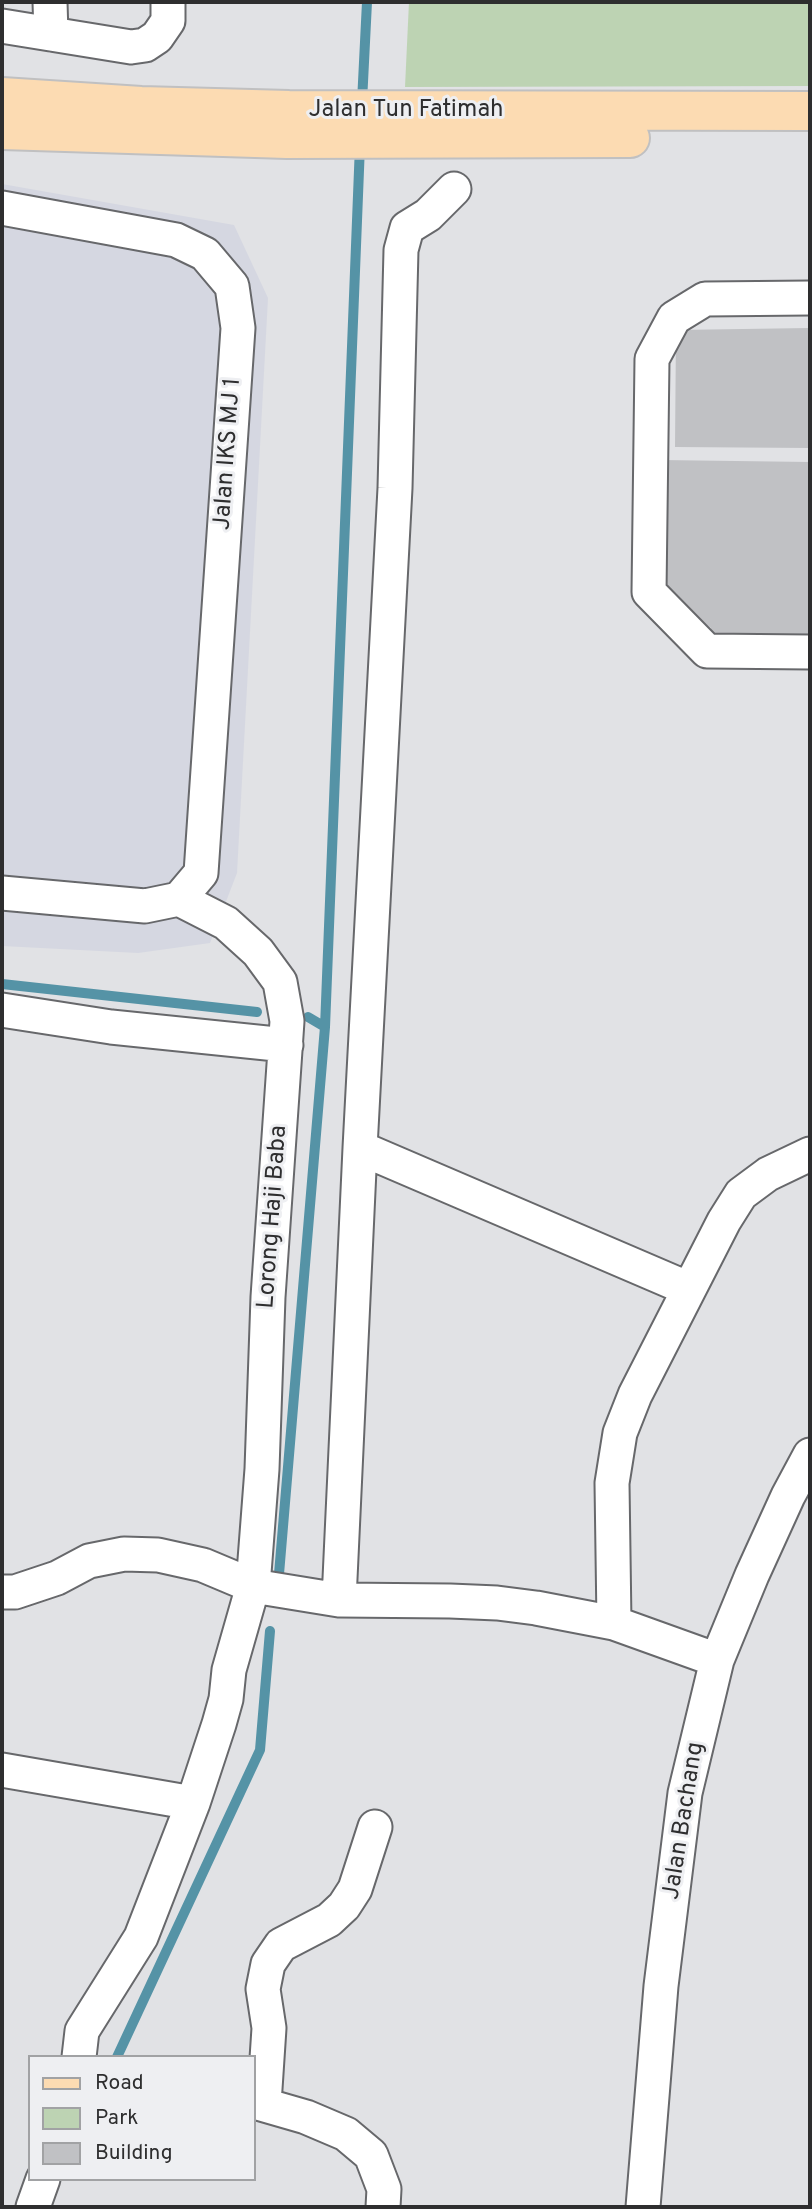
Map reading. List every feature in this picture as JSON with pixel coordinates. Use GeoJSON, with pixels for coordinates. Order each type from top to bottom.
{"type":"FeatureCollection","features":[{"type":"Feature","properties":{"kind":"main road","name":"Jalan Tun Fatimah"},"geometry":{"type":"LineString","coordinates":[[2,97],[141,106],[288,124]]}},
{"type":"Feature","properties":{"kind":"main road","name":"Jalan Tun Fatimah"},"geometry":{"type":"LineString","coordinates":[[406,125],[810,111]]}},
{"type":"Feature","properties":{"kind":"main road","name":"Jalan Tun Fatimah"},"geometry":{"type":"LineString","coordinates":[[2,130],[288,124],[406,125],[810,137]]}},
{"type":"Feature","properties":{"kind":"street"},"geometry":{"type":"LineString","coordinates":[[2,26],[50,18],[131,47],[145,45],[158,37],[168,21],[168,2]]}},
{"type":"Feature","properties":{"kind":"street"},"geometry":{"type":"LineString","coordinates":[[339,1600],[395,488],[401,250],[407,229],[428,215],[454,189]]}},
{"type":"Feature","properties":{"kind":"street","name":"Jalan IKS MJ 1"},"geometry":{"type":"LineString","coordinates":[[2,208],[176,240],[205,254],[232,286],[238,328],[201,873],[179,899]]}},
{"type":"Feature","properties":{"kind":"street"},"geometry":{"type":"LineString","coordinates":[[810,298],[705,299],[674,318],[663,338],[652,359],[649,592],[707,651],[810,652]]}},
{"type":"Feature","properties":{"kind":"street"},"geometry":{"type":"LineString","coordinates":[[2,893],[145,906],[179,899]]}},
{"type":"Feature","properties":{"kind":"street","name":"Lorong Haji Baba"},"geometry":{"type":"LineString","coordinates":[[79,2055],[82,2031],[141,1937],[193,1803],[222,1711],[229,1670],[253,1586],[262,1469],[268,1297],[287,1021],[280,982],[258,952],[226,923],[179,899]]}},
{"type":"Feature","properties":{"kind":"street"},"geometry":{"type":"LineString","coordinates":[[2,1010],[111,1027],[286,1045]]}},
{"type":"Feature","properties":{"kind":"street"},"geometry":{"type":"LineString","coordinates":[[360,1148],[688,1289]]}},
{"type":"Feature","properties":{"kind":"street"},"geometry":{"type":"LineString","coordinates":[[614,1623],[612,1483],[620,1433],[635,1395],[688,1289],[741,1194],[768,1174],[810,1154]]}},
{"type":"Feature","properties":{"kind":"street","name":"Jalan Bachang"},"geometry":{"type":"LineString","coordinates":[[643,2207],[661,1986],[685,1793],[717,1660],[752,1575],[810,1455]]}},
{"type":"Feature","properties":{"kind":"street"},"geometry":{"type":"LineString","coordinates":[[2,1592],[15,1592],[57,1577],[89,1561],[124,1554],[158,1555],[203,1565],[253,1586],[339,1600],[497,1603],[614,1623],[717,1660]]}},
{"type":"Feature","properties":{"kind":"street"},"geometry":{"type":"LineString","coordinates":[[2,1770],[193,1803]]}},
{"type":"Feature","properties":{"kind":"street"},"geometry":{"type":"LineString","coordinates":[[375,1827],[355,1889],[344,1906],[329,1920],[281,1945],[268,1964],[263,1989],[269,2028],[259,2103],[306,2117],[346,2134],[371,2155],[384,2189],[383,2207]]}},
{"type":"Feature","properties":{"kind":"street"},"geometry":{"type":"LineString","coordinates":[[33,2207],[42,2181]]}},
{"type":"Feature","properties":{"kind":"shaded area"},"geometry":{"type":"Polygon","coordinates":[[[2,184],[234,225],[268,298],[237,873],[210,943],[138,953],[2,946],[2,184]]]}},
{"type":"Feature","properties":{"kind":"green space"},"geometry":{"type":"Polygon","coordinates":[[[409,2],[810,2],[810,86],[405,87],[409,2]]]}},
{"type":"Feature","properties":{"kind":"building"},"geometry":{"type":"Polygon","coordinates":[[[809,328],[810,448],[675,447],[676,330],[809,328]]]}},
{"type":"Feature","properties":{"kind":"building"},"geometry":{"type":"Polygon","coordinates":[[[660,460],[810,462],[810,643],[710,642],[711,628],[661,587],[660,460]]]}},
{"type":"Feature","properties":{"kind":"waterway"},"geometry":{"type":"LineString","coordinates":[[362,102],[367,2]]}},
{"type":"Feature","properties":{"kind":"waterway"},"geometry":{"type":"LineString","coordinates":[[279,1574],[325,1027],[360,145]]}},
{"type":"Feature","properties":{"kind":"waterway"},"geometry":{"type":"LineString","coordinates":[[2,984],[257,1012]]}},
{"type":"Feature","properties":{"kind":"waterway"},"geometry":{"type":"LineString","coordinates":[[308,1017],[325,1027]]}},
{"type":"Feature","properties":{"kind":"waterway"},"geometry":{"type":"LineString","coordinates":[[118,2055],[260,1750],[270,1631]]}}]}
